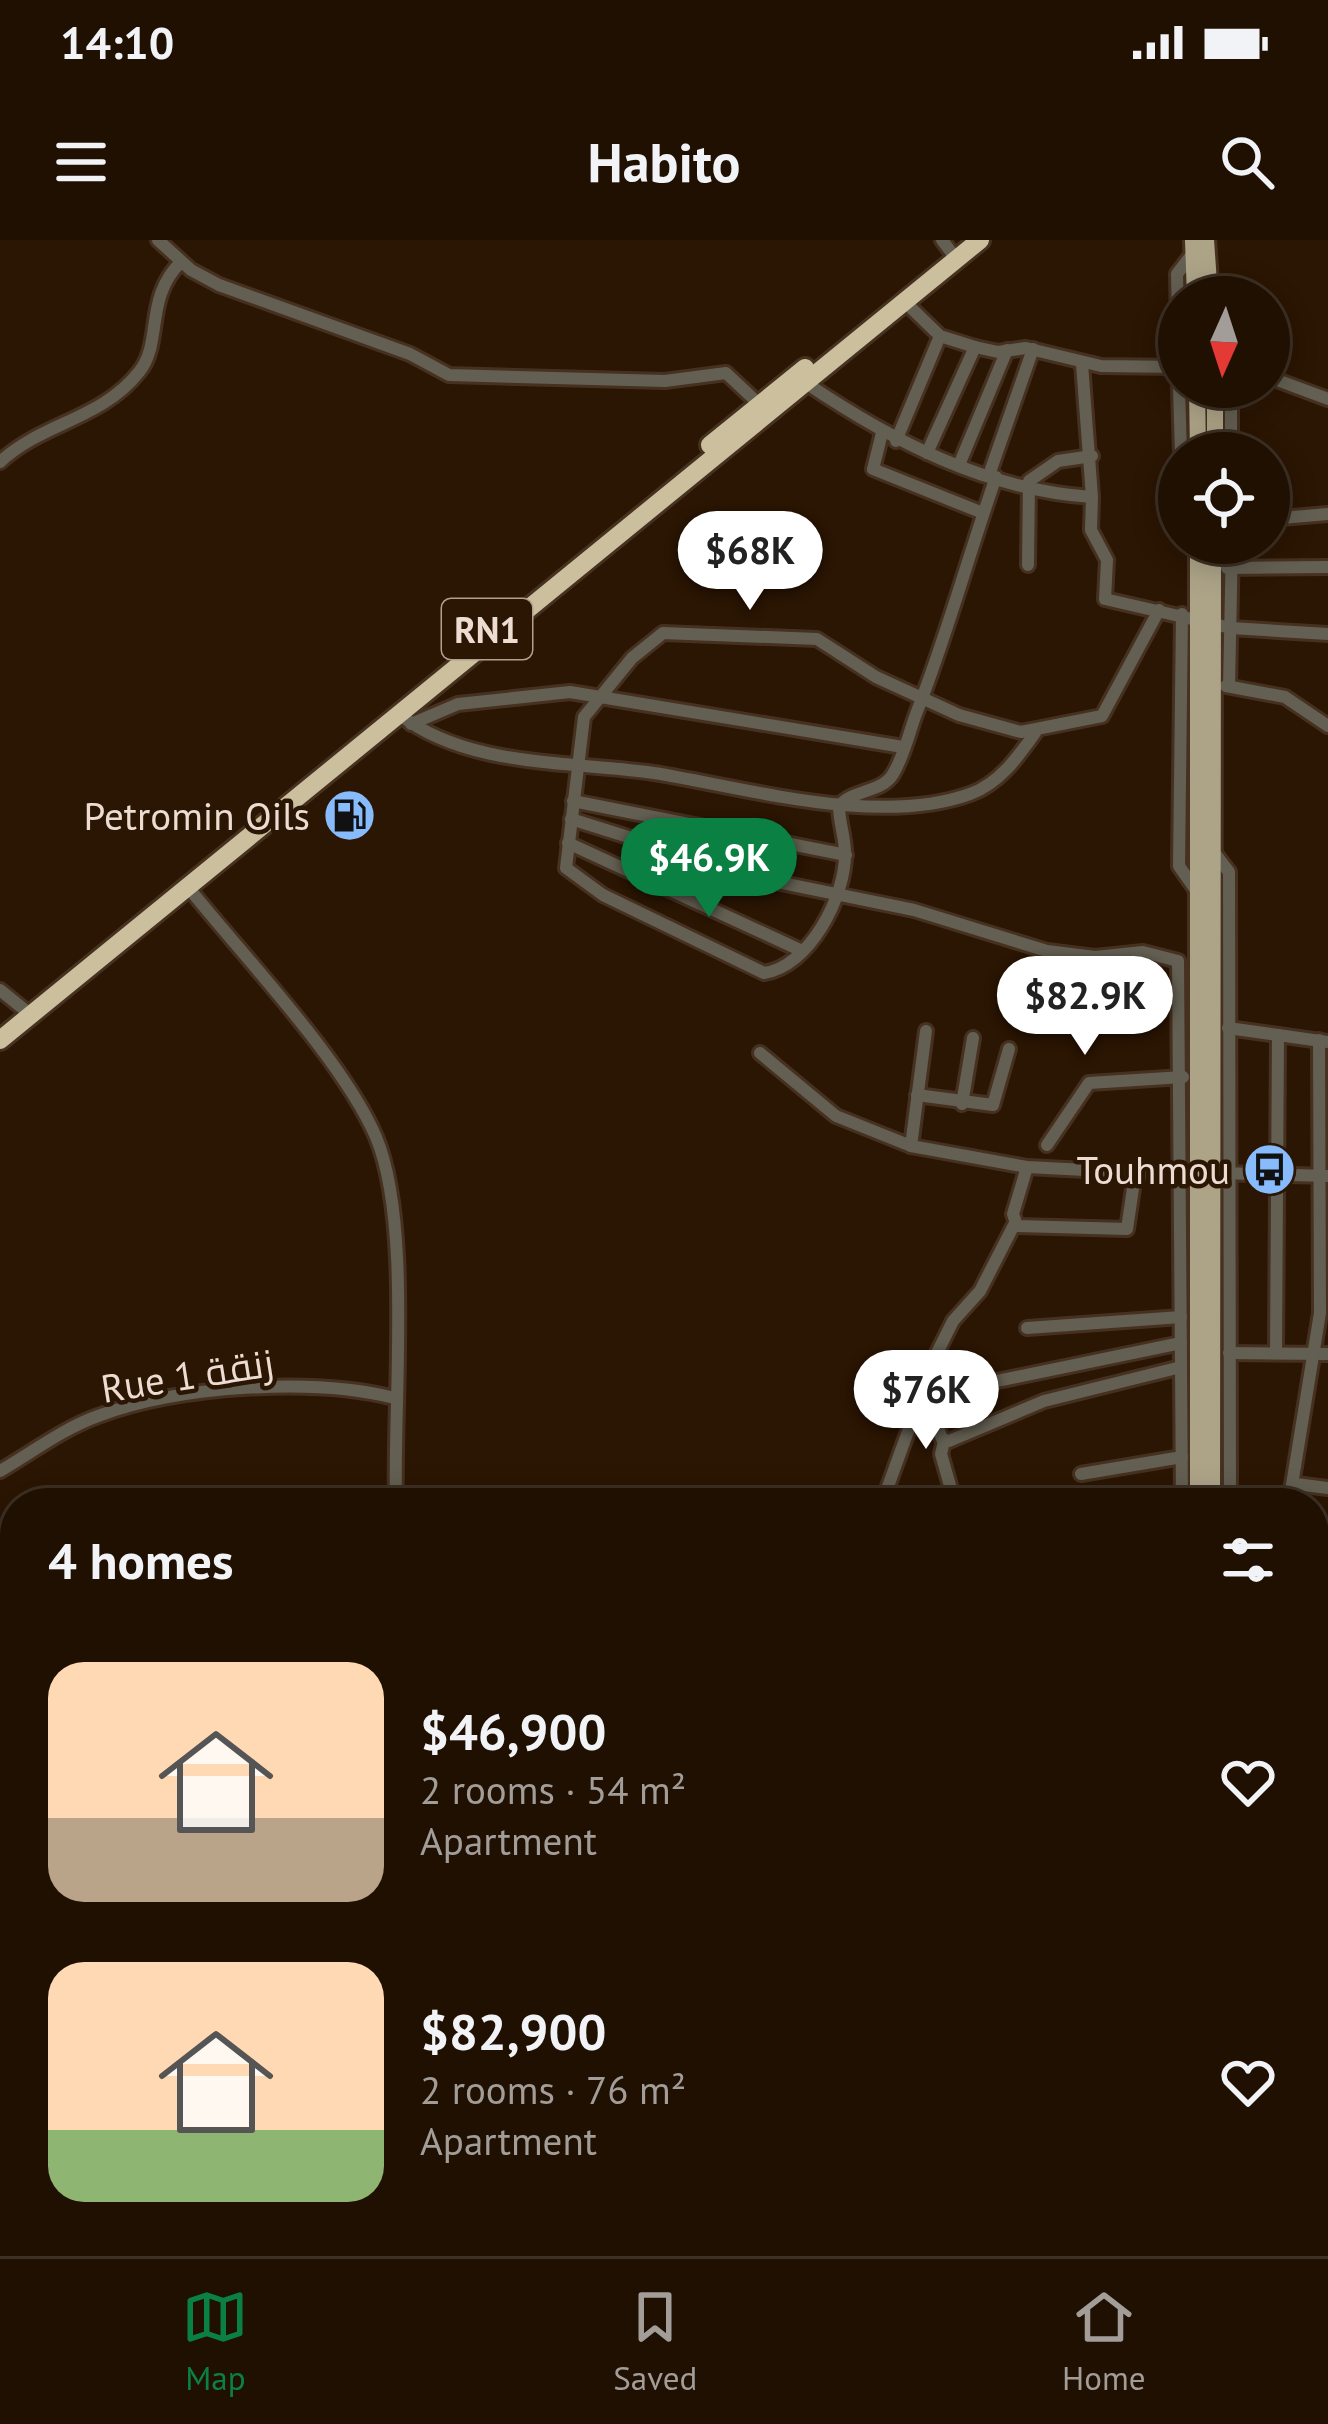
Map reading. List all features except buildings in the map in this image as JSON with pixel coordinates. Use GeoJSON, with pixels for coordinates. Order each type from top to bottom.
{"type":"FeatureCollection","features":[{"type":"Feature","properties":{"kind":"highway","name":"RN1"},"geometry":{"type":"LineString","coordinates":[[0,1024],[27,1010],[405,719],[980,240]]}},
{"type":"Feature","properties":{"kind":"highway","name":"RN1"},"geometry":{"type":"LineString","coordinates":[[0,1040],[27,1010],[953,244]]}},
{"type":"Feature","properties":{"kind":"main road"},"geometry":{"type":"LineString","coordinates":[[1196,276],[1197,244]]}},
{"type":"Feature","properties":{"kind":"main road"},"geometry":{"type":"LineString","coordinates":[[1197,244],[1205,276]]}},
{"type":"Feature","properties":{"kind":"main road"},"geometry":{"type":"LineString","coordinates":[[1198,564],[1198,893],[1188,1077],[1205,1173],[1212,1488]]}},
{"type":"Feature","properties":{"kind":"main road"},"geometry":{"type":"LineString","coordinates":[[1198,1488],[1221,686],[1198,618],[1221,564]]}},
{"type":"Feature","properties":{"kind":"street"},"geometry":{"type":"LineString","coordinates":[[158,240],[219,285],[410,355],[449,375],[665,381],[726,374],[760,404]]}},
{"type":"Feature","properties":{"kind":"street"},"geometry":{"type":"LineString","coordinates":[[1178,276],[1197,244]]}},
{"type":"Feature","properties":{"kind":"street"},"geometry":{"type":"LineString","coordinates":[[0,462],[27,440],[106,406],[138,375],[148,358],[152,312],[182,262]]}},
{"type":"Feature","properties":{"kind":"street"},"geometry":{"type":"LineString","coordinates":[[904,302],[940,336],[975,347],[1034,350],[1082,364],[1158,364]]}},
{"type":"Feature","properties":{"kind":"street"},"geometry":{"type":"LineString","coordinates":[[896,441],[940,336]]}},
{"type":"Feature","properties":{"kind":"street"},"geometry":{"type":"LineString","coordinates":[[927,453],[975,347]]}},
{"type":"Feature","properties":{"kind":"street"},"geometry":{"type":"LineString","coordinates":[[959,465],[1007,350]]}},
{"type":"Feature","properties":{"kind":"street"},"geometry":{"type":"LineString","coordinates":[[842,802],[889,780],[922,698],[1034,350]]}},
{"type":"Feature","properties":{"kind":"street"},"geometry":{"type":"LineString","coordinates":[[1082,364],[1092,456],[1090,530],[1107,560],[1103,597],[1231,628],[1328,634]]}},
{"type":"Feature","properties":{"kind":"street"},"geometry":{"type":"LineString","coordinates":[[806,383],[896,441],[1026,487],[1092,497]]}},
{"type":"Feature","properties":{"kind":"street"},"geometry":{"type":"LineString","coordinates":[[1290,385],[1328,399]]}},
{"type":"Feature","properties":{"kind":"street"},"geometry":{"type":"LineString","coordinates":[[882,434],[873,469],[983,513]]}},
{"type":"Feature","properties":{"kind":"street"},"geometry":{"type":"LineString","coordinates":[[1026,487],[1058,460],[1092,456]]}},
{"type":"Feature","properties":{"kind":"street"},"geometry":{"type":"LineString","coordinates":[[1026,487],[1028,565]]}},
{"type":"Feature","properties":{"kind":"street"},"geometry":{"type":"LineString","coordinates":[[1290,517],[1328,514]]}},
{"type":"Feature","properties":{"kind":"street"},"geometry":{"type":"LineString","coordinates":[[1224,564],[1231,628],[1221,686],[1285,697],[1328,727]]}},
{"type":"Feature","properties":{"kind":"street"},"geometry":{"type":"LineString","coordinates":[[1222,568],[1328,567]]}},
{"type":"Feature","properties":{"kind":"street"},"geometry":{"type":"LineString","coordinates":[[842,802],[845,855],[838,896],[800,950],[775,971],[761,973],[586,885],[566,868],[584,717],[598,694],[651,640],[676,630],[817,639],[876,677],[959,715],[1035,733],[1102,716],[1159,610]]}},
{"type":"Feature","properties":{"kind":"street"},"geometry":{"type":"LineString","coordinates":[[405,719],[486,699],[598,694],[903,747]]}},
{"type":"Feature","properties":{"kind":"street"},"geometry":{"type":"LineString","coordinates":[[405,719],[469,747],[842,802],[930,804],[970,794],[1012,765],[1035,733]]}},
{"type":"Feature","properties":{"kind":"street"},"geometry":{"type":"LineString","coordinates":[[573,801],[845,855]]}},
{"type":"Feature","properties":{"kind":"street"},"geometry":{"type":"LineString","coordinates":[[571,819],[762,879],[914,910],[1047,951],[1095,957],[1143,952],[1174,958],[1180,966],[1188,1077],[1088,1083],[1047,1145]]}},
{"type":"Feature","properties":{"kind":"street"},"geometry":{"type":"LineString","coordinates":[[568,843],[800,950]]}},
{"type":"Feature","properties":{"kind":"street"},"geometry":{"type":"LineString","coordinates":[[1182,1488],[1181,1317],[1228,1028],[1229,872],[1213,851]]}},
{"type":"Feature","properties":{"kind":"street"},"geometry":{"type":"LineString","coordinates":[[188,887],[349,1088],[377,1140],[394,1224],[396,1488]]}},
{"type":"Feature","properties":{"kind":"street"},"geometry":{"type":"LineString","coordinates":[[0,990],[27,1010]]}},
{"type":"Feature","properties":{"kind":"street"},"geometry":{"type":"LineString","coordinates":[[1228,1028],[1323,1041],[1322,1355],[1295,1488]]}},
{"type":"Feature","properties":{"kind":"street"},"geometry":{"type":"LineString","coordinates":[[911,1146],[926,1031]]}},
{"type":"Feature","properties":{"kind":"street"},"geometry":{"type":"LineString","coordinates":[[1276,1353],[1281,1174],[1278,1035]]}},
{"type":"Feature","properties":{"kind":"street"},"geometry":{"type":"LineString","coordinates":[[962,1104],[974,1039]]}},
{"type":"Feature","properties":{"kind":"street"},"geometry":{"type":"LineString","coordinates":[[917,1095],[993,1105],[1009,1049]]}},
{"type":"Feature","properties":{"kind":"street"},"geometry":{"type":"LineString","coordinates":[[760,1053],[836,1116],[911,1146],[1027,1168],[1135,1175],[1323,1176]]}},
{"type":"Feature","properties":{"kind":"street"},"geometry":{"type":"LineString","coordinates":[[887,1488],[953,1321],[980,1291],[1014,1225],[1027,1168]]}},
{"type":"Feature","properties":{"kind":"street"},"geometry":{"type":"LineString","coordinates":[[1205,1173],[1229,1353],[1230,1488]]}},
{"type":"Feature","properties":{"kind":"street"},"geometry":{"type":"LineString","coordinates":[[1014,1225],[1127,1229],[1135,1175]]}},
{"type":"Feature","properties":{"kind":"street"},"geometry":{"type":"LineString","coordinates":[[1027,1328],[1181,1317]]}},
{"type":"Feature","properties":{"kind":"street"},"geometry":{"type":"LineString","coordinates":[[910,1424],[932,1411],[968,1406],[974,1386],[1181,1343]]}},
{"type":"Feature","properties":{"kind":"street"},"geometry":{"type":"LineString","coordinates":[[1229,1353],[1322,1355]]}},
{"type":"Feature","properties":{"kind":"street"},"geometry":{"type":"LineString","coordinates":[[944,1441],[1044,1401],[1181,1367]]}},
{"type":"Feature","properties":{"kind":"street","name":"Rue 1 زنقة"},"geometry":{"type":"LineString","coordinates":[[0,1472],[90,1419],[121,1409],[298,1388],[395,1398]]}},
{"type":"Feature","properties":{"kind":"street"},"geometry":{"type":"LineString","coordinates":[[932,1411],[944,1441],[941,1454],[951,1488]]}},
{"type":"Feature","properties":{"kind":"street"},"geometry":{"type":"LineString","coordinates":[[1081,1474],[1182,1457]]}},
{"type":"Feature","properties":{"kind":"street"},"geometry":{"type":"LineString","coordinates":[[1296,1484],[1328,1488]]}},
{"type":"Feature","properties":{"kind":"place","name":"Petromin Oils"},"geometry":{"type":"Point","coordinates":[349,815]}},
{"type":"Feature","properties":{"kind":"place","name":"Touhmou"},"geometry":{"type":"Point","coordinates":[1269,1169]}}]}
